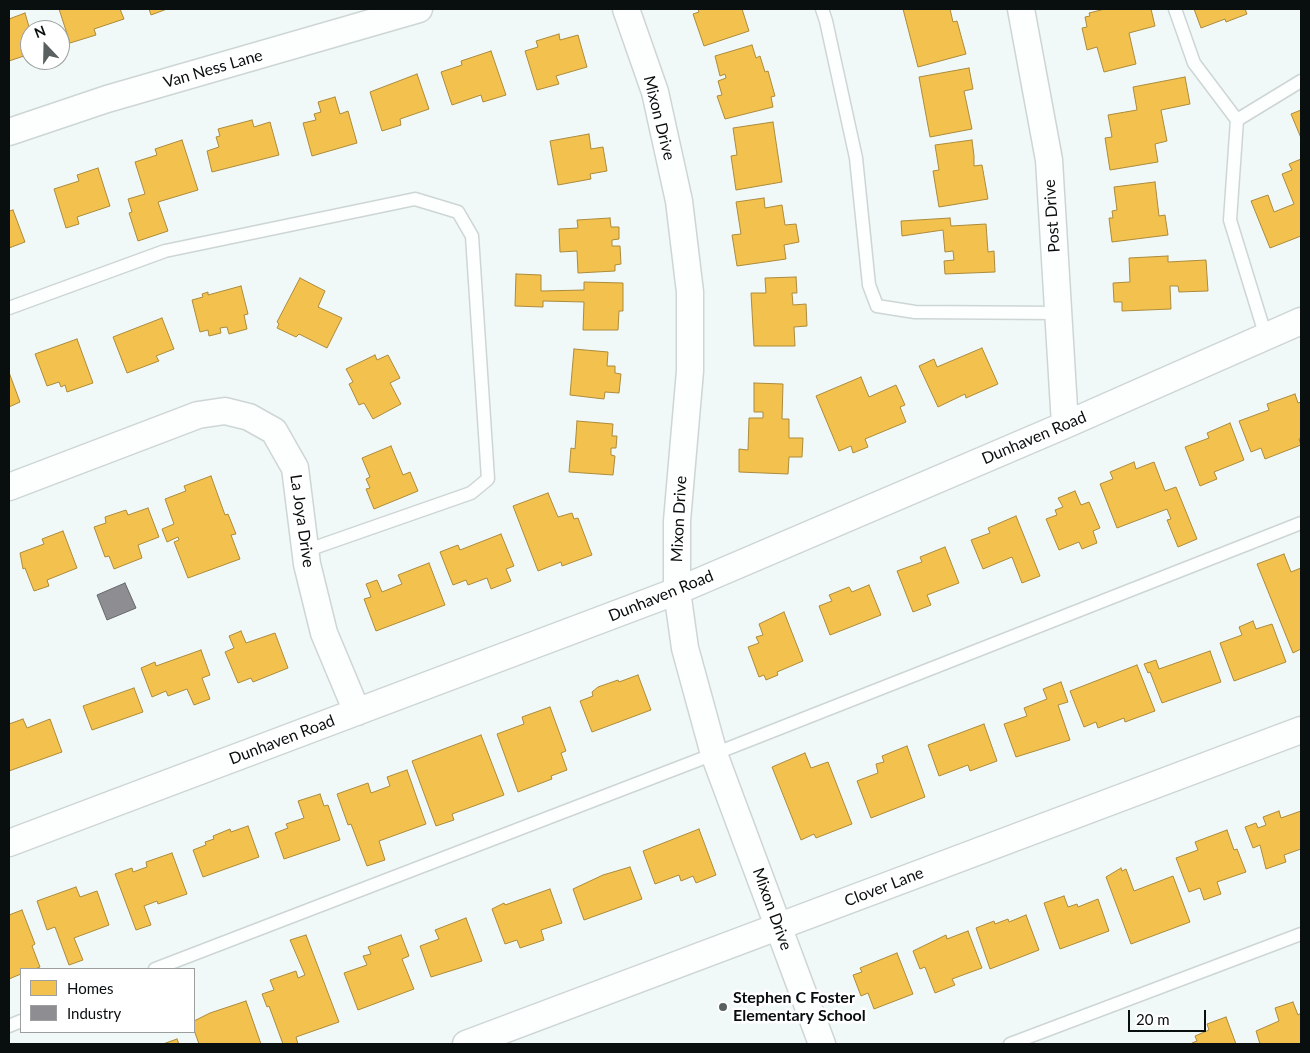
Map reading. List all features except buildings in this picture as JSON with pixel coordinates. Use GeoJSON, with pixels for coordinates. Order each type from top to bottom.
{"type":"FeatureCollection","features":[{"type":"Feature","properties":{"kind":"street","name":"Van Ness Lane"},"geometry":{"type":"LineString","coordinates":[[9,132],[107,100],[419,9]]}},
{"type":"Feature","properties":{"kind":"street","name":"Mixon Drive"},"geometry":{"type":"LineString","coordinates":[[626,9],[655,92],[679,201],[690,292],[690,371],[677,521],[677,591],[684,648],[714,754],[822,1044]]}},
{"type":"Feature","properties":{"kind":"street","name":"Post Drive"},"geometry":{"type":"LineString","coordinates":[[1021,9],[1049,160],[1065,425]]}},
{"type":"Feature","properties":{"kind":"street","name":"Dunhaven Road"},"geometry":{"type":"LineString","coordinates":[[9,843],[677,591],[1065,425],[1301,321]]}},
{"type":"Feature","properties":{"kind":"street","name":"La Joya Drive"},"geometry":{"type":"LineString","coordinates":[[9,487],[198,415],[225,411],[249,417],[274,431],[295,468],[305,551],[324,633],[357,712]]}},
{"type":"Feature","properties":{"kind":"street","name":"Clover Lane"},"geometry":{"type":"LineString","coordinates":[[469,1044],[1301,730]]}},
{"type":"Feature","properties":{"kind":"lane"},"geometry":{"type":"LineString","coordinates":[[822,9],[856,158],[868,285],[877,306],[915,312],[1058,314]]}},
{"type":"Feature","properties":{"kind":"lane"},"geometry":{"type":"LineString","coordinates":[[1175,9],[1194,63],[1236,120],[1230,220],[1266,336]]}},
{"type":"Feature","properties":{"kind":"lane"},"geometry":{"type":"LineString","coordinates":[[1236,120],[1301,81]]}},
{"type":"Feature","properties":{"kind":"lane"},"geometry":{"type":"LineString","coordinates":[[9,308],[174,249],[415,199],[458,212],[472,236],[488,479],[471,493],[305,551]]}},
{"type":"Feature","properties":{"kind":"lane"},"geometry":{"type":"LineString","coordinates":[[158,968],[714,754],[1301,523]]}},
{"type":"Feature","properties":{"kind":"lane"},"geometry":{"type":"LineString","coordinates":[[1010,1044],[1301,934]]}},
{"type":"Feature","properties":{"kind":"place","name":"Stephen C Foster Elementary School"},"geometry":{"type":"Point","coordinates":[723,1007]}}]}
